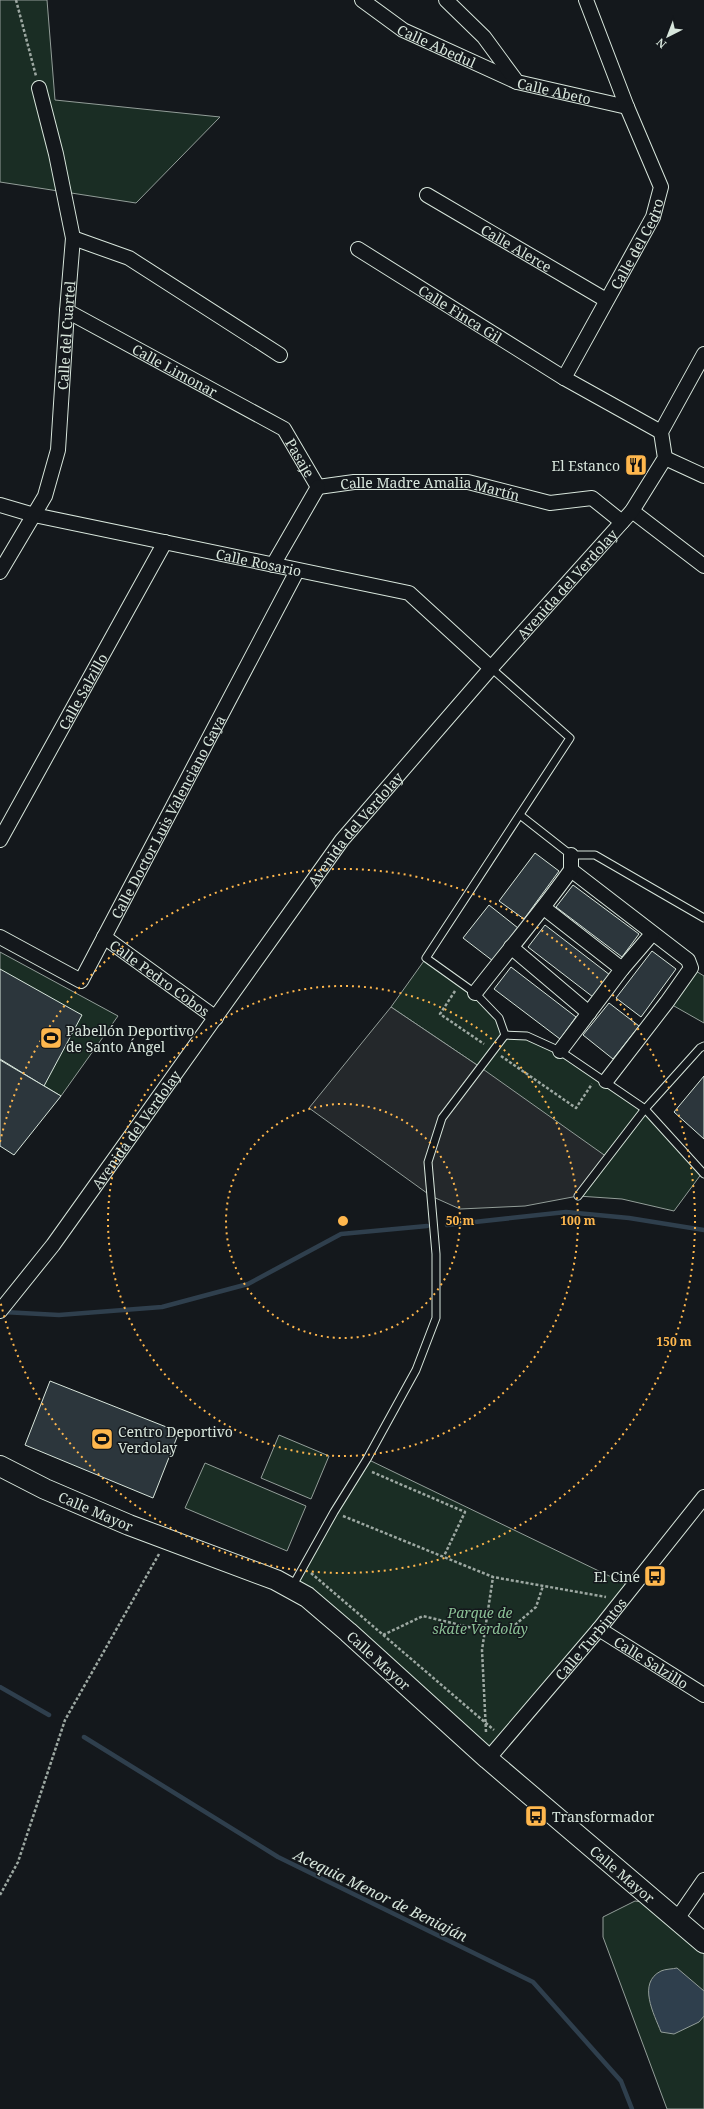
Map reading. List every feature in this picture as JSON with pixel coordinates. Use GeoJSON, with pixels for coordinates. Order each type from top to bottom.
{"type":"FeatureCollection","features":[{"type":"Feature","properties":{"kind":"main road","name":"Calle Mayor"},"geometry":{"type":"LineString","coordinates":[[0,1466],[63,1497],[292,1587],[307,1597],[348,1632],[488,1759],[704,1943]]}},
{"type":"Feature","properties":{"kind":"street","name":"Calle Abedul"},"geometry":{"type":"LineString","coordinates":[[362,0],[404,30],[517,82]]}},
{"type":"Feature","properties":{"kind":"street","name":"Calle Abeto"},"geometry":{"type":"LineString","coordinates":[[446,0],[484,37],[517,82],[627,107]]}},
{"type":"Feature","properties":{"kind":"street","name":"Calle del Cedro"},"geometry":{"type":"LineString","coordinates":[[564,378],[653,217],[661,187],[627,107],[586,0]]}},
{"type":"Feature","properties":{"kind":"street","name":"Calle del Cuartel"},"geometry":{"type":"LineString","coordinates":[[0,572],[45,496],[58,450],[66,311],[74,238],[56,154],[39,88]]}},
{"type":"Feature","properties":{"kind":"street","name":"Calle Alerce"},"geometry":{"type":"LineString","coordinates":[[427,195],[606,300]]}},
{"type":"Feature","properties":{"kind":"street"},"geometry":{"type":"LineString","coordinates":[[74,238],[129,258],[280,355]]}},
{"type":"Feature","properties":{"kind":"street","name":"Calle Finca Gil"},"geometry":{"type":"LineString","coordinates":[[358,249],[564,378]]}},
{"type":"Feature","properties":{"kind":"street","name":"Calle Limonar"},"geometry":{"type":"LineString","coordinates":[[66,311],[284,429]]}},
{"type":"Feature","properties":{"kind":"street"},"geometry":{"type":"LineString","coordinates":[[704,354],[661,432],[665,458],[704,476]]}},
{"type":"Feature","properties":{"kind":"street"},"geometry":{"type":"LineString","coordinates":[[564,378],[661,432]]}},
{"type":"Feature","properties":{"kind":"street","name":"Pasaje"},"geometry":{"type":"LineString","coordinates":[[284,429],[318,487]]}},
{"type":"Feature","properties":{"kind":"street","name":"Avenida del Verdolay"},"geometry":{"type":"LineString","coordinates":[[0,1311],[53,1245],[342,840],[491,668],[632,511],[665,458]]}},
{"type":"Feature","properties":{"kind":"street","name":"Calle Madre Amalia Martín"},"geometry":{"type":"LineString","coordinates":[[318,487],[354,482],[468,482],[550,503],[592,498],[622,522]]}},
{"type":"Feature","properties":{"kind":"street"},"geometry":{"type":"LineString","coordinates":[[273,565],[318,487]]}},
{"type":"Feature","properties":{"kind":"street","name":"Calle Rosario"},"geometry":{"type":"LineString","coordinates":[[0,505],[34,514],[297,571],[409,593],[491,668]]}},
{"type":"Feature","properties":{"kind":"street"},"geometry":{"type":"LineString","coordinates":[[632,511],[704,566]]}},
{"type":"Feature","properties":{"kind":"street","name":"Calle Salzillo"},"geometry":{"type":"LineString","coordinates":[[0,840],[165,542]]}},
{"type":"Feature","properties":{"kind":"street","name":"Calle Doctor Luis Valenciano Gaya"},"geometry":{"type":"LineString","coordinates":[[0,937],[81,981],[297,571]]}},
{"type":"Feature","properties":{"kind":"street"},"geometry":{"type":"LineString","coordinates":[[475,993],[544,908],[571,870],[570,855]]}},
{"type":"Feature","properties":{"kind":"street"},"geometry":{"type":"LineString","coordinates":[[571,870],[652,934],[688,960],[691,968],[667,1002],[602,1078]]}},
{"type":"Feature","properties":{"kind":"street"},"geometry":{"type":"LineString","coordinates":[[544,908],[622,969]]}},
{"type":"Feature","properties":{"kind":"street"},"geometry":{"type":"LineString","coordinates":[[560,1051],[622,969],[652,934]]}},
{"type":"Feature","properties":{"kind":"street","name":"Calle Pedro Cobos"},"geometry":{"type":"LineString","coordinates":[[104,937],[216,1018]]}},
{"type":"Feature","properties":{"kind":"street"},"geometry":{"type":"LineString","coordinates":[[511,947],[589,1013]]}},
{"type":"Feature","properties":{"kind":"street","name":"Calle Turbintos"},"geometry":{"type":"LineString","coordinates":[[488,1759],[599,1628],[704,1497]]}},
{"type":"Feature","properties":{"kind":"street","name":"Calle Salzillo"},"geometry":{"type":"LineString","coordinates":[[599,1628],[704,1695]]}},
{"type":"Feature","properties":{"kind":"street"},"geometry":{"type":"LineString","coordinates":[[677,1919],[704,1880]]}},
{"type":"Feature","properties":{"kind":"lane"},"geometry":{"type":"LineString","coordinates":[[491,668],[570,738],[426,958],[475,993],[499,1018],[505,1035]]}},
{"type":"Feature","properties":{"kind":"lane"},"geometry":{"type":"LineString","coordinates":[[520,815],[570,855],[596,855],[704,918]]}},
{"type":"Feature","properties":{"kind":"lane"},"geometry":{"type":"LineString","coordinates":[[292,1587],[334,1512],[362,1467],[416,1370],[436,1318],[436,1254],[428,1162],[442,1118],[505,1035]]}},
{"type":"Feature","properties":{"kind":"lane"},"geometry":{"type":"LineString","coordinates":[[505,1035],[527,1036],[560,1051],[602,1078],[645,1109],[704,1174]]}},
{"type":"Feature","properties":{"kind":"lane"},"geometry":{"type":"LineString","coordinates":[[578,1196],[645,1109],[700,1048],[704,1046]]}},
{"type":"Feature","properties":{"kind":"path"},"geometry":{"type":"LineString","coordinates":[[16,0],[39,88]]}},
{"type":"Feature","properties":{"kind":"path"},"geometry":{"type":"LineString","coordinates":[[460,983],[440,1014],[576,1108],[602,1078]]}},
{"type":"Feature","properties":{"kind":"path"},"geometry":{"type":"LineString","coordinates":[[362,1467],[465,1512],[444,1556]]}},
{"type":"Feature","properties":{"kind":"path"},"geometry":{"type":"LineString","coordinates":[[334,1512],[493,1577],[622,1600]]}},
{"type":"Feature","properties":{"kind":"path"},"geometry":{"type":"LineString","coordinates":[[0,1895],[18,1862],[65,1720],[167,1539]]}},
{"type":"Feature","properties":{"kind":"path"},"geometry":{"type":"LineString","coordinates":[[303,1567],[317,1576],[504,1740]]}},
{"type":"Feature","properties":{"kind":"path"},"geometry":{"type":"LineString","coordinates":[[488,1759],[484,1722],[482,1650],[493,1577]]}},
{"type":"Feature","properties":{"kind":"path"},"geometry":{"type":"LineString","coordinates":[[383,1635],[423,1616],[485,1631],[509,1630],[536,1607],[543,1586]]}},
{"type":"Feature","properties":{"kind":"green space"},"geometry":{"type":"Polygon","coordinates":[[[0,0],[47,0],[55,100],[220,117],[136,203],[0,182],[0,0]]]}},
{"type":"Feature","properties":{"kind":"green space","name":"Pabellón Deportivo de Santo Ángel"},"geometry":{"type":"Polygon","coordinates":[[[0,952],[118,1016],[61,1096],[0,1059],[0,952]]]}},
{"type":"Feature","properties":{"kind":"green space"},"geometry":{"type":"Polygon","coordinates":[[[426,958],[475,993],[499,1018],[505,1035],[527,1036],[560,1051],[645,1109],[702,1173],[674,1211],[622,1199],[578,1196],[480,1067],[391,1007],[426,958]]]}},
{"type":"Feature","properties":{"kind":"green space"},"geometry":{"type":"Polygon","coordinates":[[[691,968],[704,976],[704,1023],[667,1002],[691,968]]]}},
{"type":"Feature","properties":{"kind":"green space"},"geometry":{"type":"Polygon","coordinates":[[[279,1435],[329,1456],[311,1499],[261,1478],[279,1435]]]}},
{"type":"Feature","properties":{"kind":"green space","name":"Parque de skate Verdolay"},"geometry":{"type":"Polygon","coordinates":[[[367,1459],[632,1587],[488,1759],[292,1587],[367,1459]]]}},
{"type":"Feature","properties":{"kind":"green space"},"geometry":{"type":"Polygon","coordinates":[[[205,1463],[306,1506],[287,1551],[185,1508],[205,1463]]]}},
{"type":"Feature","properties":{"kind":"green space"},"geometry":{"type":"Polygon","coordinates":[[[635,1901],[659,1904],[704,1943],[704,2109],[667,2109],[603,1937],[603,1917],[635,1901]]]}},
{"type":"Feature","properties":{"kind":"shaded area"},"geometry":{"type":"Polygon","coordinates":[[[391,1007],[480,1067],[607,1157],[578,1196],[525,1206],[460,1209],[431,1196],[309,1108],[391,1007]]]}},
{"type":"Feature","properties":{"kind":"water"},"geometry":{"type":"Polygon","coordinates":[[[677,1968],[704,1991],[704,2016],[699,2022],[674,2034],[661,2032],[649,1999],[649,1991],[650,1983],[654,1976],[663,1970],[677,1968]]]}},
{"type":"Feature","properties":{"kind":"building"},"geometry":{"type":"Polygon","coordinates":[[[535,853],[559,871],[524,919],[499,901],[535,853]]]}},
{"type":"Feature","properties":{"kind":"building"},"geometry":{"type":"Polygon","coordinates":[[[573,885],[639,934],[622,957],[556,907],[573,885]]]}},
{"type":"Feature","properties":{"kind":"building"},"geometry":{"type":"Polygon","coordinates":[[[489,905],[518,928],[493,961],[463,938],[489,905]]]}},
{"type":"Feature","properties":{"kind":"building"},"geometry":{"type":"Polygon","coordinates":[[[545,925],[610,975],[593,997],[528,947],[545,925]]]}},
{"type":"Feature","properties":{"kind":"building"},"geometry":{"type":"Polygon","coordinates":[[[652,951],[676,969],[641,1017],[616,998],[652,951]]]}},
{"type":"Feature","properties":{"kind":"building"},"geometry":{"type":"Polygon","coordinates":[[[511,967],[576,1017],[560,1039],[494,989],[511,967]]]}},
{"type":"Feature","properties":{"kind":"building"},"geometry":{"type":"Polygon","coordinates":[[[0,969],[82,1015],[44,1086],[0,1059],[0,969]]]}},
{"type":"Feature","properties":{"kind":"building"},"geometry":{"type":"Polygon","coordinates":[[[609,1003],[639,1026],[613,1059],[583,1035],[609,1003]]]}},
{"type":"Feature","properties":{"kind":"building"},"geometry":{"type":"Polygon","coordinates":[[[0,1060],[61,1096],[14,1155],[0,1146],[0,1060]]]}},
{"type":"Feature","properties":{"kind":"building"},"geometry":{"type":"Polygon","coordinates":[[[704,1076],[704,1139],[674,1112],[704,1076]]]}},
{"type":"Feature","properties":{"kind":"building","name":"Centro Deportivo Verdolay"},"geometry":{"type":"Polygon","coordinates":[[[50,1381],[179,1432],[153,1498],[25,1445],[50,1381]]]}},
{"type":"Feature","properties":{"kind":"waterway"},"geometry":{"type":"LineString","coordinates":[[447,1225],[566,1212],[629,1218],[704,1230]]}},
{"type":"Feature","properties":{"kind":"waterway"},"geometry":{"type":"LineString","coordinates":[[3,1312],[59,1315],[162,1307],[248,1284],[341,1234],[427,1226]]}},
{"type":"Feature","properties":{"kind":"waterway","name":"Acequia Menor de Beniaján"},"geometry":{"type":"LineString","coordinates":[[0,1687],[49,1715]]}},
{"type":"Feature","properties":{"kind":"waterway","name":"Acequia Menor de Beniaján"},"geometry":{"type":"LineString","coordinates":[[84,1737],[278,1857],[533,1982],[621,2081],[632,2109]]}},
{"type":"Feature","properties":{"kind":"place","name":"El Estanco"},"geometry":{"type":"Point","coordinates":[636,465]}},
{"type":"Feature","properties":{"kind":"place","name":"Pabellón Deportivo de Santo Ángel"},"geometry":{"type":"Point","coordinates":[51,1038]}},
{"type":"Feature","properties":{"kind":"place","name":"Centro Deportivo Verdolay"},"geometry":{"type":"Point","coordinates":[102,1439]}},
{"type":"Feature","properties":{"kind":"place","name":"El Cine"},"geometry":{"type":"Point","coordinates":[655,1576]}},
{"type":"Feature","properties":{"kind":"place","name":"Transformador"},"geometry":{"type":"Point","coordinates":[536,1816]}}]}
